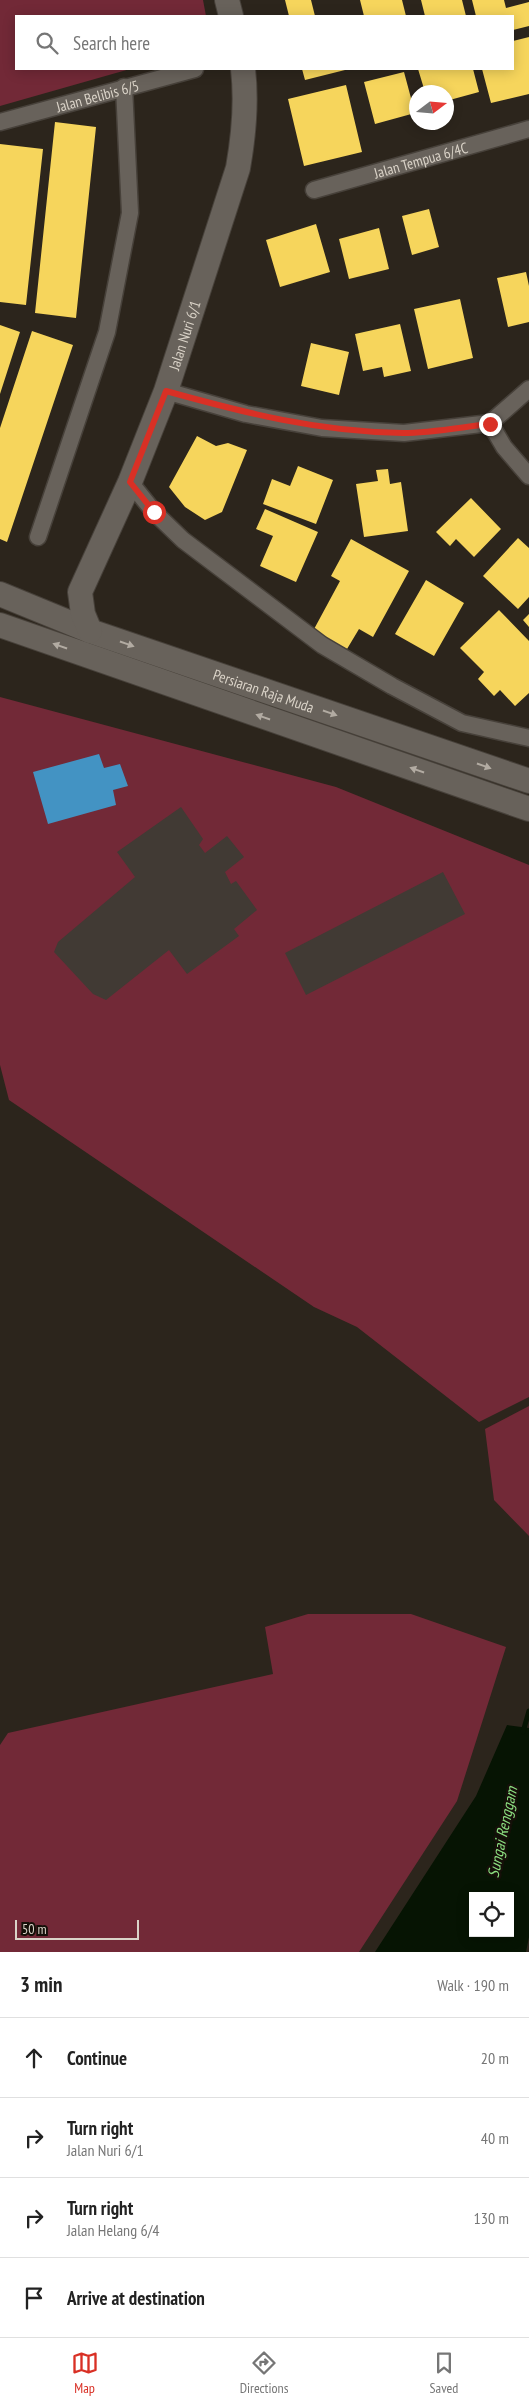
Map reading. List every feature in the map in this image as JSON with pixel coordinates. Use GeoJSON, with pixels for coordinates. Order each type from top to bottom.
{"type":"FeatureCollection","features":[{"type":"Feature","properties":{"kind":"main road"},"geometry":{"type":"LineString","coordinates":[[227,0],[231,15]]}},
{"type":"Feature","properties":{"kind":"main road","name":"Jalan Nuri 6/1"},"geometry":{"type":"LineString","coordinates":[[80,592],[130,482],[166,391],[238,168],[244,135],[246,97],[243,70]]}},
{"type":"Feature","properties":{"kind":"main road"},"geometry":{"type":"LineString","coordinates":[[43,612],[60,605],[80,592],[83,614],[90,631]]}},
{"type":"Feature","properties":{"kind":"main road","name":"Persiaran Raja Muda"},"geometry":{"type":"LineString","coordinates":[[0,594],[90,631],[529,781]]}},
{"type":"Feature","properties":{"kind":"main road","name":"Persiaran Raja Muda"},"geometry":{"type":"LineString","coordinates":[[0,625],[529,809]]}},
{"type":"Feature","properties":{"kind":"street","name":"Jalan Belibis 6/5"},"geometry":{"type":"LineString","coordinates":[[0,122],[191,70]]}},
{"type":"Feature","properties":{"kind":"street"},"geometry":{"type":"LineString","coordinates":[[38,537],[107,332],[114,301],[130,213],[124,87]]}},
{"type":"Feature","properties":{"kind":"street","name":"Jalan Tempua 6/4C"},"geometry":{"type":"LineString","coordinates":[[314,190],[529,129]]}},
{"type":"Feature","properties":{"kind":"street"},"geometry":{"type":"LineString","coordinates":[[166,391],[246,414],[322,428],[404,433],[490,424],[529,388]]}},
{"type":"Feature","properties":{"kind":"street"},"geometry":{"type":"LineString","coordinates":[[490,424],[504,447],[529,476]]}},
{"type":"Feature","properties":{"kind":"street"},"geometry":{"type":"LineString","coordinates":[[130,482],[154,512],[183,540],[322,645],[392,686],[462,723],[529,738]]}},
{"type":"Feature","properties":{"kind":"shaded area"},"geometry":{"type":"Polygon","coordinates":[[[0,0],[203,0],[206,15],[15,15],[15,70],[126,70],[0,106],[0,0]]]}},
{"type":"Feature","properties":{"kind":"shaded area"},"geometry":{"type":"Polygon","coordinates":[[[0,697],[336,787],[529,865],[529,1397],[479,1422],[357,1327],[314,1307],[9,1100],[0,1065],[0,697]]]}},
{"type":"Feature","properties":{"kind":"shaded area"},"geometry":{"type":"Polygon","coordinates":[[[529,1406],[529,1536],[494,1500],[485,1429],[529,1406]]]}},
{"type":"Feature","properties":{"kind":"shaded area"},"geometry":{"type":"Polygon","coordinates":[[[308,1614],[411,1614],[506,1647],[457,1801],[359,1952],[0,1952],[0,1745],[8,1733],[273,1674],[265,1627],[308,1614]]]}},
{"type":"Feature","properties":{"kind":"water"},"geometry":{"type":"Polygon","coordinates":[[[507,1725],[529,1728],[529,1937],[526,1952],[375,1952],[476,1796],[507,1725]]]}},
{"type":"Feature","properties":{"kind":"building: Homes"},"geometry":{"type":"Polygon","coordinates":[[[285,0],[311,0],[315,15],[289,15],[285,0]]]}},
{"type":"Feature","properties":{"kind":"building: Homes"},"geometry":{"type":"Polygon","coordinates":[[[360,0],[402,0],[406,15],[364,15],[360,0]]]}},
{"type":"Feature","properties":{"kind":"building: Homes"},"geometry":{"type":"Polygon","coordinates":[[[421,0],[462,0],[466,15],[425,15],[421,0]]]}},
{"type":"Feature","properties":{"kind":"building: Homes"},"geometry":{"type":"Polygon","coordinates":[[[472,0],[504,0],[506,8],[529,2],[529,26],[514,30],[514,15],[476,15],[472,0]]]}},
{"type":"Feature","properties":{"kind":"building: Homes"},"geometry":{"type":"Polygon","coordinates":[[[529,37],[529,94],[491,103],[482,70],[514,70],[514,41],[529,37]]]}},
{"type":"Feature","properties":{"kind":"building: Homes"},"geometry":{"type":"Polygon","coordinates":[[[302,70],[345,70],[305,80],[302,70]]]}},
{"type":"Feature","properties":{"kind":"building: Homes"},"geometry":{"type":"Polygon","coordinates":[[[418,70],[473,70],[479,92],[454,99],[454,85],[423,85],[418,70]]]}},
{"type":"Feature","properties":{"kind":"building: Homes"},"geometry":{"type":"Polygon","coordinates":[[[404,72],[409,91],[409,115],[375,124],[364,82],[404,72]]]}},
{"type":"Feature","properties":{"kind":"building: Homes"},"geometry":{"type":"Polygon","coordinates":[[[346,85],[362,152],[304,166],[288,99],[346,85]]]}},
{"type":"Feature","properties":{"kind":"building: Homes"},"geometry":{"type":"Polygon","coordinates":[[[55,122],[96,127],[76,318],[35,313],[55,122]]]}},
{"type":"Feature","properties":{"kind":"building: Homes"},"geometry":{"type":"Polygon","coordinates":[[[0,144],[43,149],[26,305],[0,302],[0,144]]]}},
{"type":"Feature","properties":{"kind":"building: Homes"},"geometry":{"type":"Polygon","coordinates":[[[429,209],[439,247],[412,255],[402,216],[429,209]]]}},
{"type":"Feature","properties":{"kind":"building: Homes"},"geometry":{"type":"Polygon","coordinates":[[[316,224],[330,272],[280,287],[266,240],[316,224]]]}},
{"type":"Feature","properties":{"kind":"building: Homes"},"geometry":{"type":"Polygon","coordinates":[[[379,228],[389,269],[349,279],[339,239],[379,228]]]}},
{"type":"Feature","properties":{"kind":"building: Homes"},"geometry":{"type":"Polygon","coordinates":[[[526,272],[529,286],[529,322],[508,327],[497,278],[526,272]]]}},
{"type":"Feature","properties":{"kind":"building: Homes"},"geometry":{"type":"Polygon","coordinates":[[[460,299],[473,358],[428,369],[414,309],[460,299]]]}},
{"type":"Feature","properties":{"kind":"building: Homes"},"geometry":{"type":"Polygon","coordinates":[[[400,324],[411,371],[384,377],[382,367],[363,371],[355,334],[400,324]]]}},
{"type":"Feature","properties":{"kind":"building: Homes"},"geometry":{"type":"Polygon","coordinates":[[[0,325],[20,332],[0,394],[0,325]]]}},
{"type":"Feature","properties":{"kind":"building: Homes"},"geometry":{"type":"Polygon","coordinates":[[[32,331],[73,345],[7,542],[0,539],[0,428],[32,331]]]}},
{"type":"Feature","properties":{"kind":"building: Homes"},"geometry":{"type":"Polygon","coordinates":[[[311,343],[349,352],[339,395],[301,386],[311,343]]]}},
{"type":"Feature","properties":{"kind":"building: Homes"},"geometry":{"type":"Polygon","coordinates":[[[197,436],[216,446],[228,443],[247,450],[222,512],[205,520],[185,507],[169,487],[197,436]]]}},
{"type":"Feature","properties":{"kind":"building: Homes"},"geometry":{"type":"Polygon","coordinates":[[[298,466],[333,480],[316,524],[263,504],[272,479],[290,486],[298,466]]]}},
{"type":"Feature","properties":{"kind":"building: Homes"},"geometry":{"type":"Polygon","coordinates":[[[388,469],[390,484],[401,482],[408,531],[364,537],[356,484],[378,481],[376,470],[388,469]]]}},
{"type":"Feature","properties":{"kind":"building: Homes"},"geometry":{"type":"Polygon","coordinates":[[[471,498],[501,529],[474,557],[456,539],[450,546],[436,532],[471,498]]]}},
{"type":"Feature","properties":{"kind":"building: Homes"},"geometry":{"type":"Polygon","coordinates":[[[265,509],[318,532],[296,582],[260,566],[273,536],[256,529],[265,509]]]}},
{"type":"Feature","properties":{"kind":"building: Homes"},"geometry":{"type":"Polygon","coordinates":[[[518,538],[529,548],[529,597],[518,609],[483,576],[518,538]]]}},
{"type":"Feature","properties":{"kind":"building: Homes"},"geometry":{"type":"Polygon","coordinates":[[[351,539],[409,571],[373,637],[359,629],[347,649],[313,631],[340,581],[331,576],[351,539]]]}},
{"type":"Feature","properties":{"kind":"building: Homes"},"geometry":{"type":"Polygon","coordinates":[[[426,580],[464,603],[434,656],[395,634],[426,580]]]}},
{"type":"Feature","properties":{"kind":"building: Homes"},"geometry":{"type":"Polygon","coordinates":[[[499,610],[529,641],[529,693],[515,706],[500,690],[494,696],[478,679],[484,672],[460,648],[499,610]]]}},
{"type":"Feature","properties":{"kind":"building: Homes"},"geometry":{"type":"Polygon","coordinates":[[[529,614],[529,627],[523,620],[529,614]]]}},
{"type":"Feature","properties":{"kind":"building: Schools"},"geometry":{"type":"Polygon","coordinates":[[[99,754],[104,768],[120,764],[128,786],[113,790],[116,805],[48,824],[33,772],[99,754]]]}},
{"type":"Feature","properties":{"kind":"building: Other"},"geometry":{"type":"Polygon","coordinates":[[[181,807],[203,839],[199,845],[205,853],[227,836],[244,857],[225,872],[231,884],[236,881],[257,910],[234,929],[239,936],[187,974],[169,950],[106,1000],[93,994],[54,952],[58,942],[135,877],[117,852],[181,807]]]}},
{"type":"Feature","properties":{"kind":"building: Other"},"geometry":{"type":"Polygon","coordinates":[[[443,872],[465,914],[306,995],[285,953],[443,872]]]}},
{"type":"Feature","properties":{"kind":"waterway","name":"Sungai Renggam"},"geometry":{"type":"LineString","coordinates":[[523,1732],[529,1711]]}},
{"type":"Feature","properties":{"kind":"route"},"geometry":{"type":"LineString","coordinates":[[154,512],[130,482],[166,391],[246,414],[322,428],[404,433],[490,424]]}}]}
